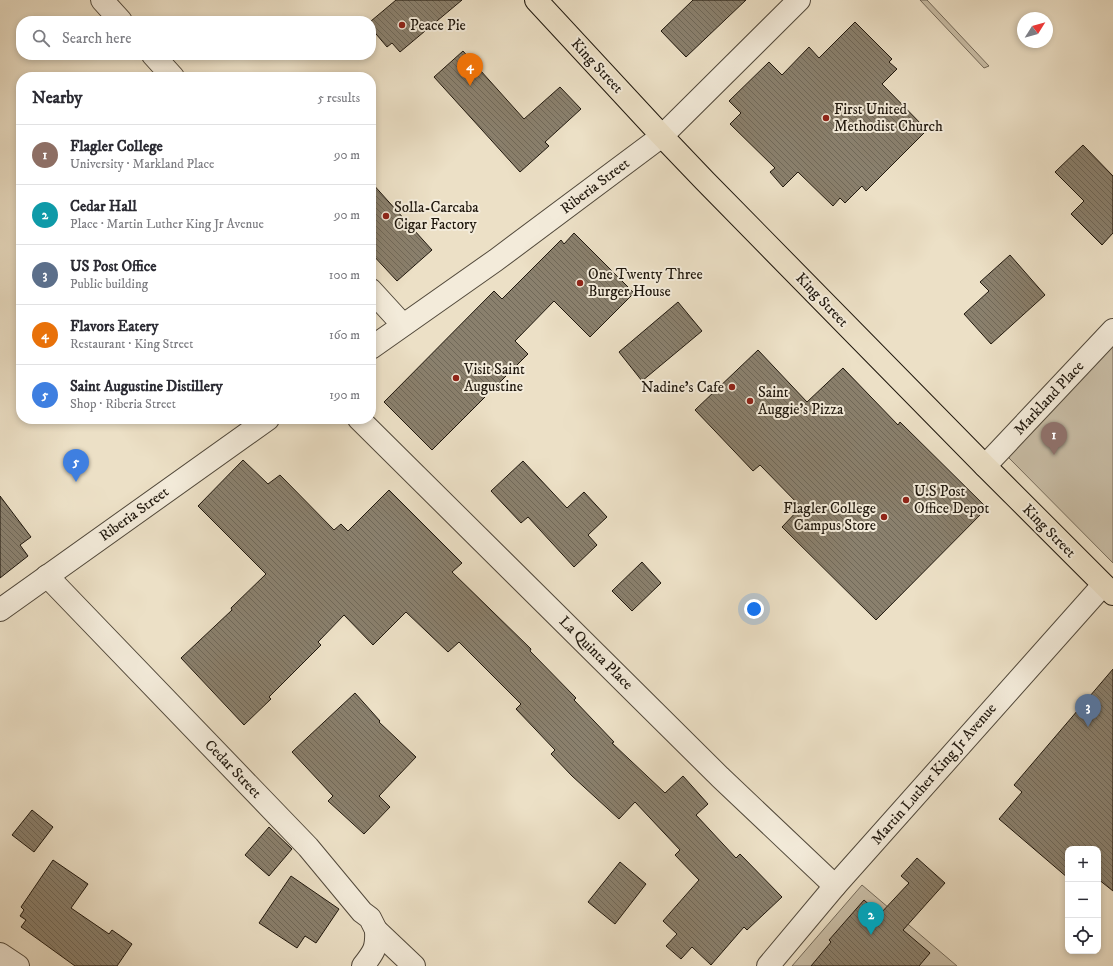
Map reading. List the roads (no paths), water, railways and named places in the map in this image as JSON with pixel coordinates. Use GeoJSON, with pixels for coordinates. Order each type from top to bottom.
{"type":"FeatureCollection","features":[{"type":"Feature","properties":{"kind":"main road","name":"King Street"},"geometry":{"type":"LineString","coordinates":[[536,0],[662,136],[1108,590]]}},
{"type":"Feature","properties":{"kind":"street"},"geometry":{"type":"LineString","coordinates":[[102,0],[116,16]]}},
{"type":"Feature","properties":{"kind":"street","name":"Riberia Street"},"geometry":{"type":"LineString","coordinates":[[376,344],[496,260],[662,136],[798,0]]}},
{"type":"Feature","properties":{"kind":"street"},"geometry":{"type":"LineString","coordinates":[[158,60],[168,72]]}},
{"type":"Feature","properties":{"kind":"street"},"geometry":{"type":"LineString","coordinates":[[376,295],[403,325]]}},
{"type":"Feature","properties":{"kind":"street","name":"Markland Place"},"geometry":{"type":"LineString","coordinates":[[985,466],[1113,330]]}},
{"type":"Feature","properties":{"kind":"street","name":"Riberia Street"},"geometry":{"type":"LineString","coordinates":[[0,610],[261,424]]}},
{"type":"Feature","properties":{"kind":"street","name":"La Quinta Place"},"geometry":{"type":"LineString","coordinates":[[364,424],[720,777],[834,886]]}},
{"type":"Feature","properties":{"kind":"street","name":"Cedar Street"},"geometry":{"type":"LineString","coordinates":[[47,576],[308,847],[362,912],[370,918],[376,930],[414,966]]}},
{"type":"Feature","properties":{"kind":"street","name":"Martin Luther King Jr Avenue"},"geometry":{"type":"LineString","coordinates":[[768,966],[834,886],[1108,590]]}},
{"type":"Feature","properties":{"kind":"street"},"geometry":{"type":"LineString","coordinates":[[363,966],[377,944],[376,930]]}},
{"type":"Feature","properties":{"kind":"street"},"geometry":{"type":"LineString","coordinates":[[0,954],[18,966]]}},
{"type":"Feature","properties":{"kind":"place","name":"Peace Pie"},"geometry":{"type":"Point","coordinates":[402,25]}},
{"type":"Feature","properties":{"kind":"place","name":"Flavors Eatery"},"geometry":{"type":"Point","coordinates":[470,86]}},
{"type":"Feature","properties":{"kind":"place","name":"First United Methodist Church"},"geometry":{"type":"Point","coordinates":[826,118]}},
{"type":"Feature","properties":{"kind":"place","name":"Solla-Carcaba Cigar Factory"},"geometry":{"type":"Point","coordinates":[386,216]}},
{"type":"Feature","properties":{"kind":"place","name":"One Twenty Three Burger House"},"geometry":{"type":"Point","coordinates":[580,283]}},
{"type":"Feature","properties":{"kind":"place","name":"Visit Saint Augustine"},"geometry":{"type":"Point","coordinates":[456,378]}},
{"type":"Feature","properties":{"kind":"place","name":"Nadine's Cafe"},"geometry":{"type":"Point","coordinates":[732,387]}},
{"type":"Feature","properties":{"kind":"place","name":"Saint Auggie's Pizza"},"geometry":{"type":"Point","coordinates":[750,401]}},
{"type":"Feature","properties":{"kind":"place","name":"Flagler College"},"geometry":{"type":"Point","coordinates":[1054,455]}},
{"type":"Feature","properties":{"kind":"place","name":"Saint Augustine Distillery"},"geometry":{"type":"Point","coordinates":[76,482]}},
{"type":"Feature","properties":{"kind":"place","name":"U.S Post Office Depot"},"geometry":{"type":"Point","coordinates":[906,500]}},
{"type":"Feature","properties":{"kind":"place","name":"Flagler College Campus Store"},"geometry":{"type":"Point","coordinates":[884,517]}},
{"type":"Feature","properties":{"kind":"place","name":"US Post Office"},"geometry":{"type":"Point","coordinates":[1088,727]}},
{"type":"Feature","properties":{"kind":"place","name":"Cedar Hall"},"geometry":{"type":"Point","coordinates":[871,935]}}]}
